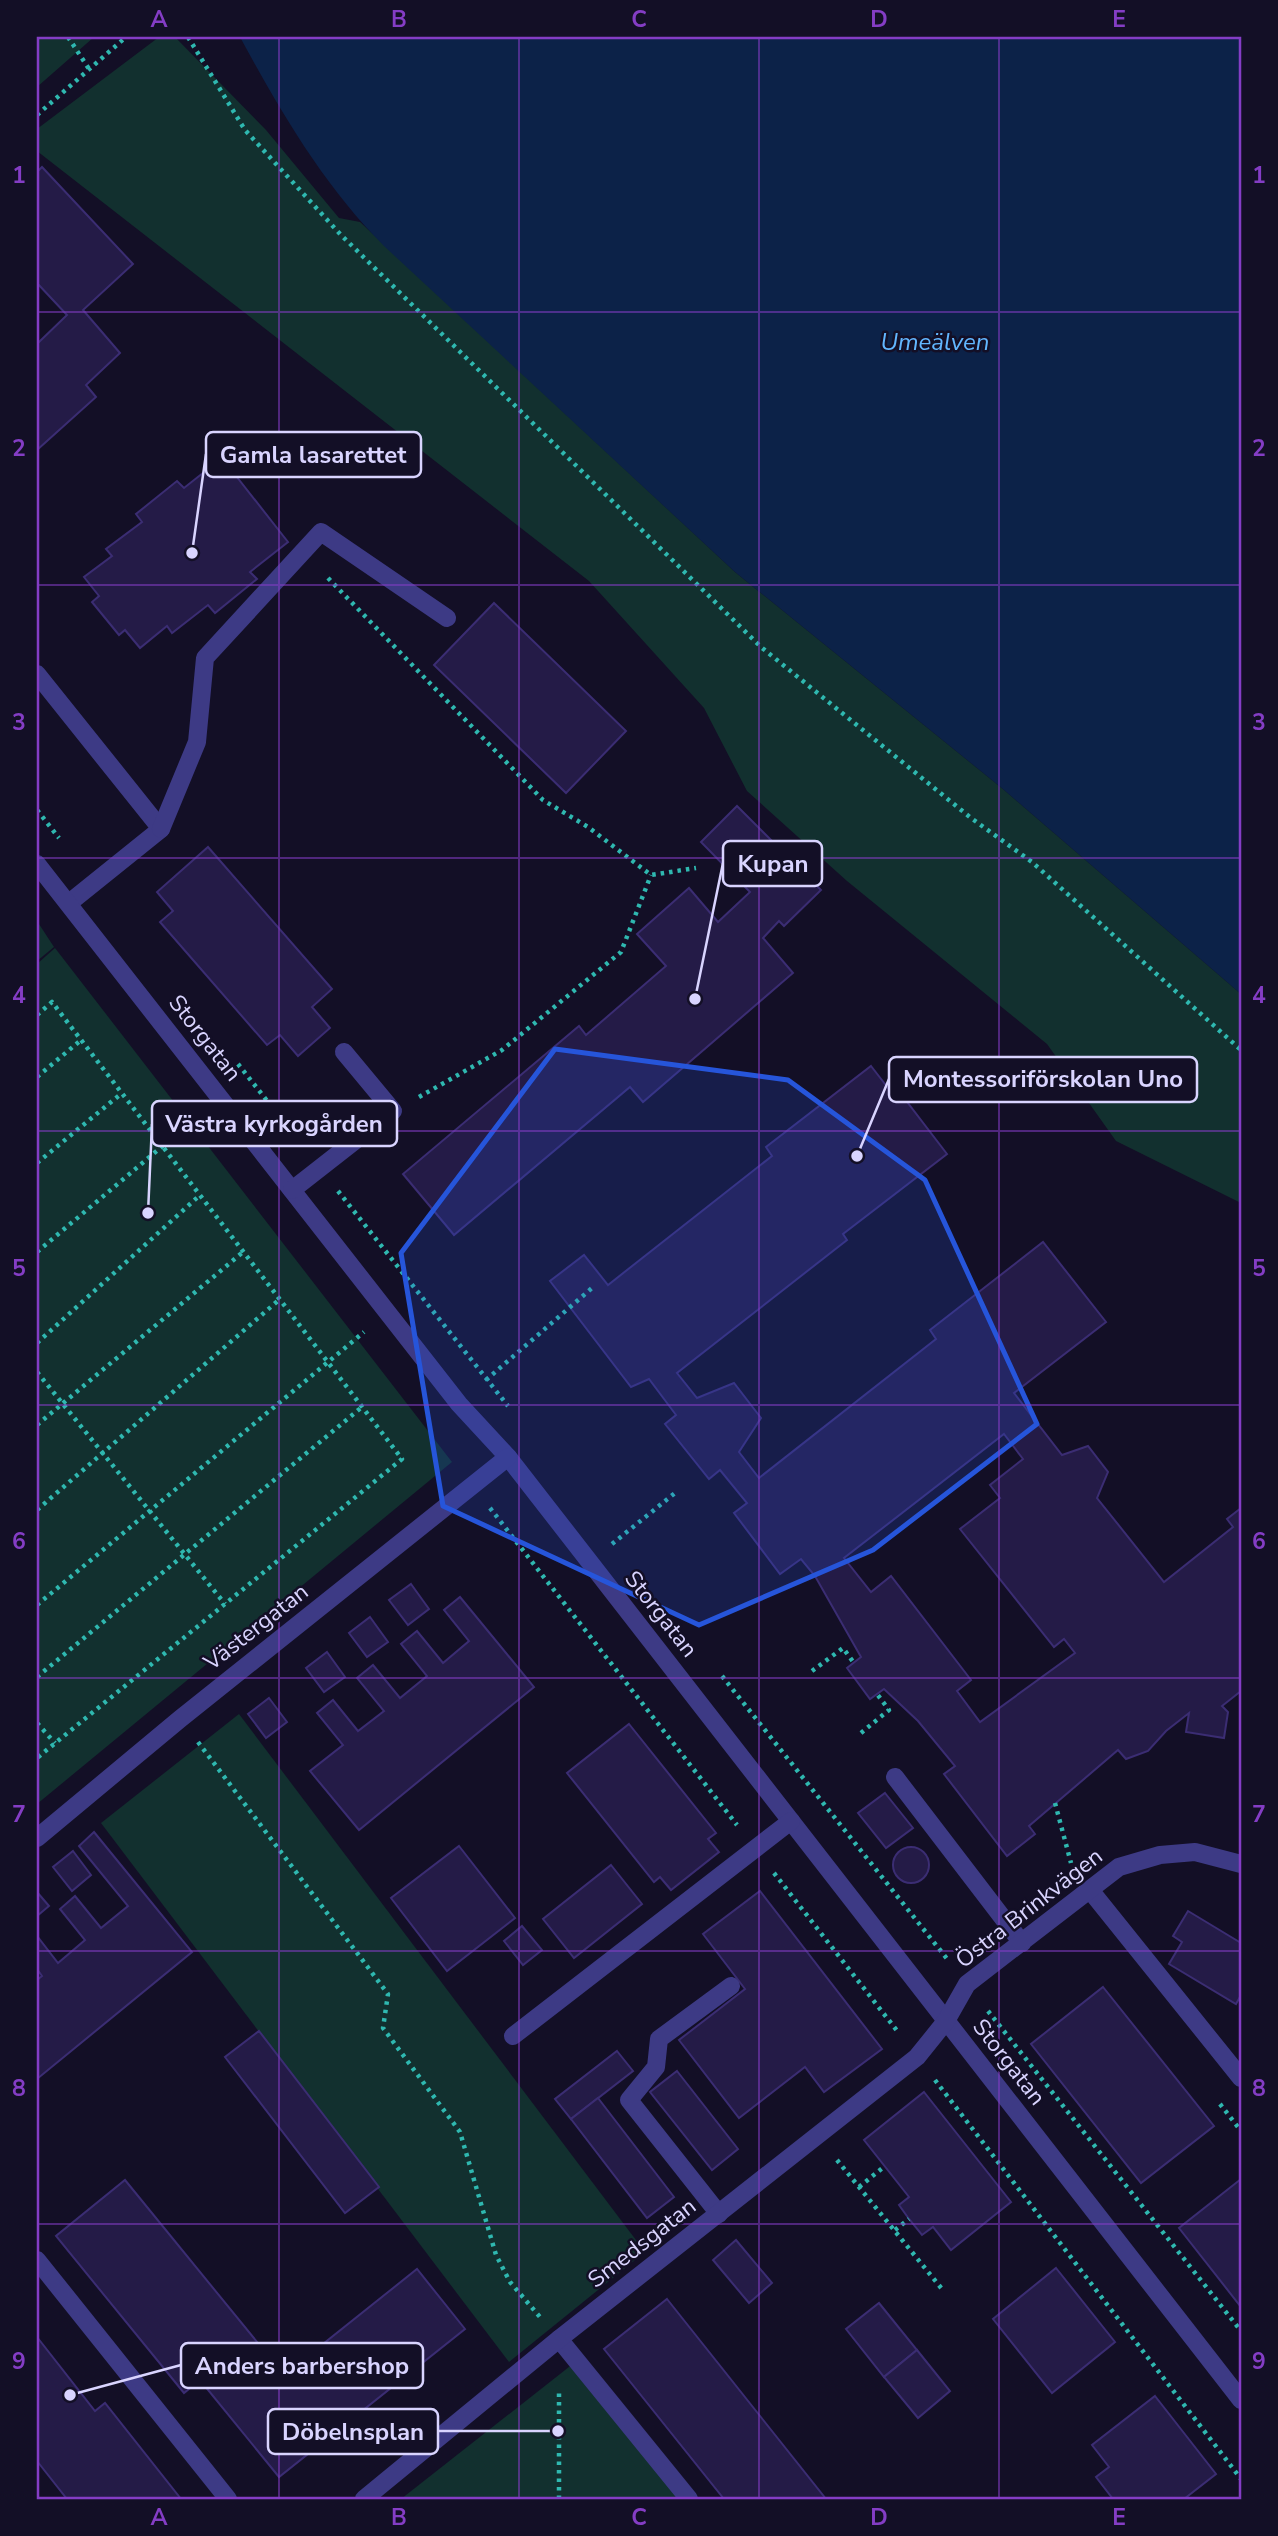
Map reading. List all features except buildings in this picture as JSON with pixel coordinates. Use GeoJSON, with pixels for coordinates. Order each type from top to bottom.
{"type":"FeatureCollection","features":[{"type":"Feature","properties":{"kind":"street"},"geometry":{"type":"LineString","coordinates":[[69,903],[161,829],[197,743],[205,658],[321,532],[447,618]]}},
{"type":"Feature","properties":{"kind":"street"},"geometry":{"type":"LineString","coordinates":[[37,674],[161,829]]}},
{"type":"Feature","properties":{"kind":"street","name":"Storgatan"},"geometry":{"type":"LineString","coordinates":[[37,864],[459,1404],[508,1458],[590,1562],[1241,2400]]}},
{"type":"Feature","properties":{"kind":"street"},"geometry":{"type":"LineString","coordinates":[[292,1190],[393,1111],[344,1052]]}},
{"type":"Feature","properties":{"kind":"street","name":"Västergatan"},"geometry":{"type":"LineString","coordinates":[[37,1838],[180,1719],[508,1458]]}},
{"type":"Feature","properties":{"kind":"street"},"geometry":{"type":"LineString","coordinates":[[895,1777],[1022,1943]]}},
{"type":"Feature","properties":{"kind":"street"},"geometry":{"type":"LineString","coordinates":[[513,2036],[791,1821]]}},
{"type":"Feature","properties":{"kind":"street","name":"Östra Brinkvägen"},"geometry":{"type":"LineString","coordinates":[[946,2021],[967,1984],[1119,1867],[1160,1855],[1195,1852],[1241,1864]]}},
{"type":"Feature","properties":{"kind":"street"},"geometry":{"type":"LineString","coordinates":[[1090,1890],[1241,2078]]}},
{"type":"Feature","properties":{"kind":"street"},"geometry":{"type":"LineString","coordinates":[[719,2214],[629,2100],[656,2067],[659,2039],[731,1986]]}},
{"type":"Feature","properties":{"kind":"street","name":"Smedsgatan"},"geometry":{"type":"LineString","coordinates":[[364,2499],[559,2339],[917,2057],[946,2021]]}},
{"type":"Feature","properties":{"kind":"street"},"geometry":{"type":"LineString","coordinates":[[37,2260],[228,2499]]}},
{"type":"Feature","properties":{"kind":"street"},"geometry":{"type":"LineString","coordinates":[[559,2339],[689,2499]]}},
{"type":"Feature","properties":{"kind":"path"},"geometry":{"type":"LineString","coordinates":[[68,37],[89,69]]}},
{"type":"Feature","properties":{"kind":"path"},"geometry":{"type":"LineString","coordinates":[[37,115],[126,37]]}},
{"type":"Feature","properties":{"kind":"path"},"geometry":{"type":"LineString","coordinates":[[188,37],[245,130],[341,235],[761,646],[971,818],[1032,862],[1241,1050]]}},
{"type":"Feature","properties":{"kind":"path"},"geometry":{"type":"LineString","coordinates":[[303,551],[543,800],[588,827],[651,875],[696,868]]}},
{"type":"Feature","properties":{"kind":"path"},"geometry":{"type":"LineString","coordinates":[[393,1111],[502,1050],[621,952],[651,875]]}},
{"type":"Feature","properties":{"kind":"path"},"geometry":{"type":"LineString","coordinates":[[37,1015],[52,1002],[402,1459],[37,1758]]}},
{"type":"Feature","properties":{"kind":"path"},"geometry":{"type":"LineString","coordinates":[[37,1077],[81,1040]]}},
{"type":"Feature","properties":{"kind":"path"},"geometry":{"type":"LineString","coordinates":[[37,1163],[122,1093]]}},
{"type":"Feature","properties":{"kind":"path"},"geometry":{"type":"LineString","coordinates":[[37,1252],[203,1112]]}},
{"type":"Feature","properties":{"kind":"path"},"geometry":{"type":"LineString","coordinates":[[37,1343],[200,1195]]}},
{"type":"Feature","properties":{"kind":"path"},"geometry":{"type":"LineString","coordinates":[[37,1425],[243,1252]]}},
{"type":"Feature","properties":{"kind":"path"},"geometry":{"type":"LineString","coordinates":[[459,1404],[592,1288]]}},
{"type":"Feature","properties":{"kind":"path"},"geometry":{"type":"LineString","coordinates":[[37,1510],[280,1299]]}},
{"type":"Feature","properties":{"kind":"path"},"geometry":{"type":"LineString","coordinates":[[37,1605],[371,1326]]}},
{"type":"Feature","properties":{"kind":"path"},"geometry":{"type":"LineString","coordinates":[[37,1372],[225,1604]]}},
{"type":"Feature","properties":{"kind":"path"},"geometry":{"type":"LineString","coordinates":[[37,1677],[363,1407]]}},
{"type":"Feature","properties":{"kind":"path"},"geometry":{"type":"LineString","coordinates":[[488,1475],[490,1508],[1241,2479]]}},
{"type":"Feature","properties":{"kind":"path"},"geometry":{"type":"LineString","coordinates":[[590,1562],[675,1493]]}},
{"type":"Feature","properties":{"kind":"path"},"geometry":{"type":"LineString","coordinates":[[812,1671],[843,1648],[854,1663]]}},
{"type":"Feature","properties":{"kind":"path"},"geometry":{"type":"LineString","coordinates":[[861,1733],[889,1710],[877,1694]]}},
{"type":"Feature","properties":{"kind":"path"},"geometry":{"type":"LineString","coordinates":[[180,1719],[388,1994],[383,2028],[460,2132],[496,2255],[510,2282],[559,2339],[559,2499]]}},
{"type":"Feature","properties":{"kind":"path"},"geometry":{"type":"LineString","coordinates":[[37,1723],[55,1743]]}},
{"type":"Feature","properties":{"kind":"path"},"geometry":{"type":"LineString","coordinates":[[1055,1803],[1073,1871]]}},
{"type":"Feature","properties":{"kind":"path"},"geometry":{"type":"LineString","coordinates":[[832,2154],[942,2289]]}},
{"type":"Feature","properties":{"kind":"path"},"geometry":{"type":"LineString","coordinates":[[859,2187],[885,2166]]}},
{"type":"Feature","properties":{"kind":"path"},"geometry":{"type":"LineString","coordinates":[[895,2230],[909,2218]]}},
{"type":"Feature","properties":{"kind":"highlighted area"},"geometry":{"type":"Polygon","coordinates":[[[555,1049],[788,1080],[925,1180],[1037,1424],[873,1550],[699,1625],[443,1506],[401,1253],[555,1049]]]}},
{"type":"Feature","properties":{"kind":"green space"},"geometry":{"type":"Polygon","coordinates":[[[37,37],[94,37],[37,87],[37,37]]]}},
{"type":"Feature","properties":{"kind":"green space"},"geometry":{"type":"Polygon","coordinates":[[[159,37],[175,37],[266,130],[339,218],[360,222],[735,572],[1003,789],[1241,994],[1241,1203],[1116,1141],[1047,1044],[847,881],[747,791],[704,708],[589,581],[37,151],[37,129],[159,37]]]}},
{"type":"Feature","properties":{"kind":"green space"},"geometry":{"type":"Polygon","coordinates":[[[37,921],[54,947],[37,961],[37,921]]]}},
{"type":"Feature","properties":{"kind":"green space"},"geometry":{"type":"Polygon","coordinates":[[[55,948],[452,1462],[37,1804],[37,964],[55,948]]]}},
{"type":"Feature","properties":{"kind":"green space"},"geometry":{"type":"Polygon","coordinates":[[[239,1714],[645,2252],[509,2362],[101,1823],[239,1714]]]}},
{"type":"Feature","properties":{"kind":"green space"},"geometry":{"type":"Polygon","coordinates":[[[574,2363],[684,2499],[401,2499],[574,2363]]]}},
{"type":"Feature","properties":{"kind":"water","name":"Umeälven"},"geometry":{"type":"Polygon","coordinates":[[[240,37],[1241,37],[1241,994],[1003,789],[735,572],[384,246],[362,223],[304,147],[240,37]]]}},
{"type":"Feature","properties":{"kind":"place","name":"Gamla lasarettet"},"geometry":{"type":"Point","coordinates":[192,553]}},
{"type":"Feature","properties":{"kind":"place","name":"Kupan"},"geometry":{"type":"Point","coordinates":[695,999]}},
{"type":"Feature","properties":{"kind":"place","name":"Montessoriförskolan Uno"},"geometry":{"type":"Point","coordinates":[857,1156]}},
{"type":"Feature","properties":{"kind":"place","name":"Västra kyrkogården"},"geometry":{"type":"Point","coordinates":[148,1213]}},
{"type":"Feature","properties":{"kind":"place","name":"Anders barbershop"},"geometry":{"type":"Point","coordinates":[70,2395]}},
{"type":"Feature","properties":{"kind":"place","name":"Döbelnsplan"},"geometry":{"type":"Point","coordinates":[558,2431]}}]}
